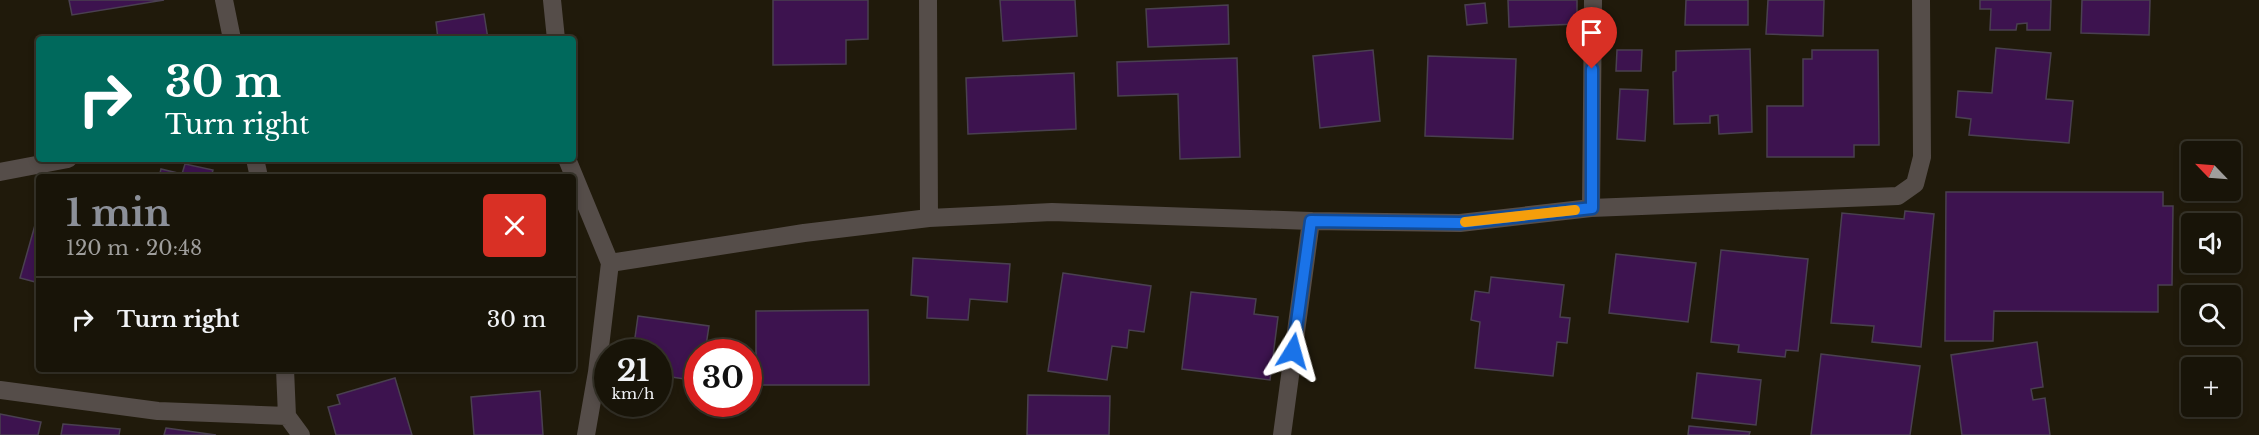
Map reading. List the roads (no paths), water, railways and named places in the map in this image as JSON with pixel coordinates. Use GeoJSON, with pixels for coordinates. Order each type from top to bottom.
{"type":"FeatureCollection","features":[{"type":"Feature","properties":{"kind":"street"},"geometry":{"type":"LineString","coordinates":[[224,0],[231,36]]}},
{"type":"Feature","properties":{"kind":"street"},"geometry":{"type":"LineString","coordinates":[[552,0],[556,36]]}},
{"type":"Feature","properties":{"kind":"street"},"geometry":{"type":"LineString","coordinates":[[928,0],[929,218]]}},
{"type":"Feature","properties":{"kind":"street"},"geometry":{"type":"LineString","coordinates":[[1592,208],[1593,0]]}},
{"type":"Feature","properties":{"kind":"street"},"geometry":{"type":"LineString","coordinates":[[609,263],[804,233],[929,218],[1052,212],[1311,221],[1460,223],[1592,208],[1898,196],[1915,184],[1922,157],[1921,0]]}},
{"type":"Feature","properties":{"kind":"street"},"geometry":{"type":"LineString","coordinates":[[0,172],[52,162]]}},
{"type":"Feature","properties":{"kind":"street"},"geometry":{"type":"LineString","coordinates":[[576,181],[609,263],[597,372],[586,435]]}},
{"type":"Feature","properties":{"kind":"street"},"geometry":{"type":"LineString","coordinates":[[1282,435],[1311,221]]}},
{"type":"Feature","properties":{"kind":"street"},"geometry":{"type":"LineString","coordinates":[[285,372],[287,416],[300,435]]}},
{"type":"Feature","properties":{"kind":"street"},"geometry":{"type":"LineString","coordinates":[[0,390],[158,411],[287,416]]}}]}
